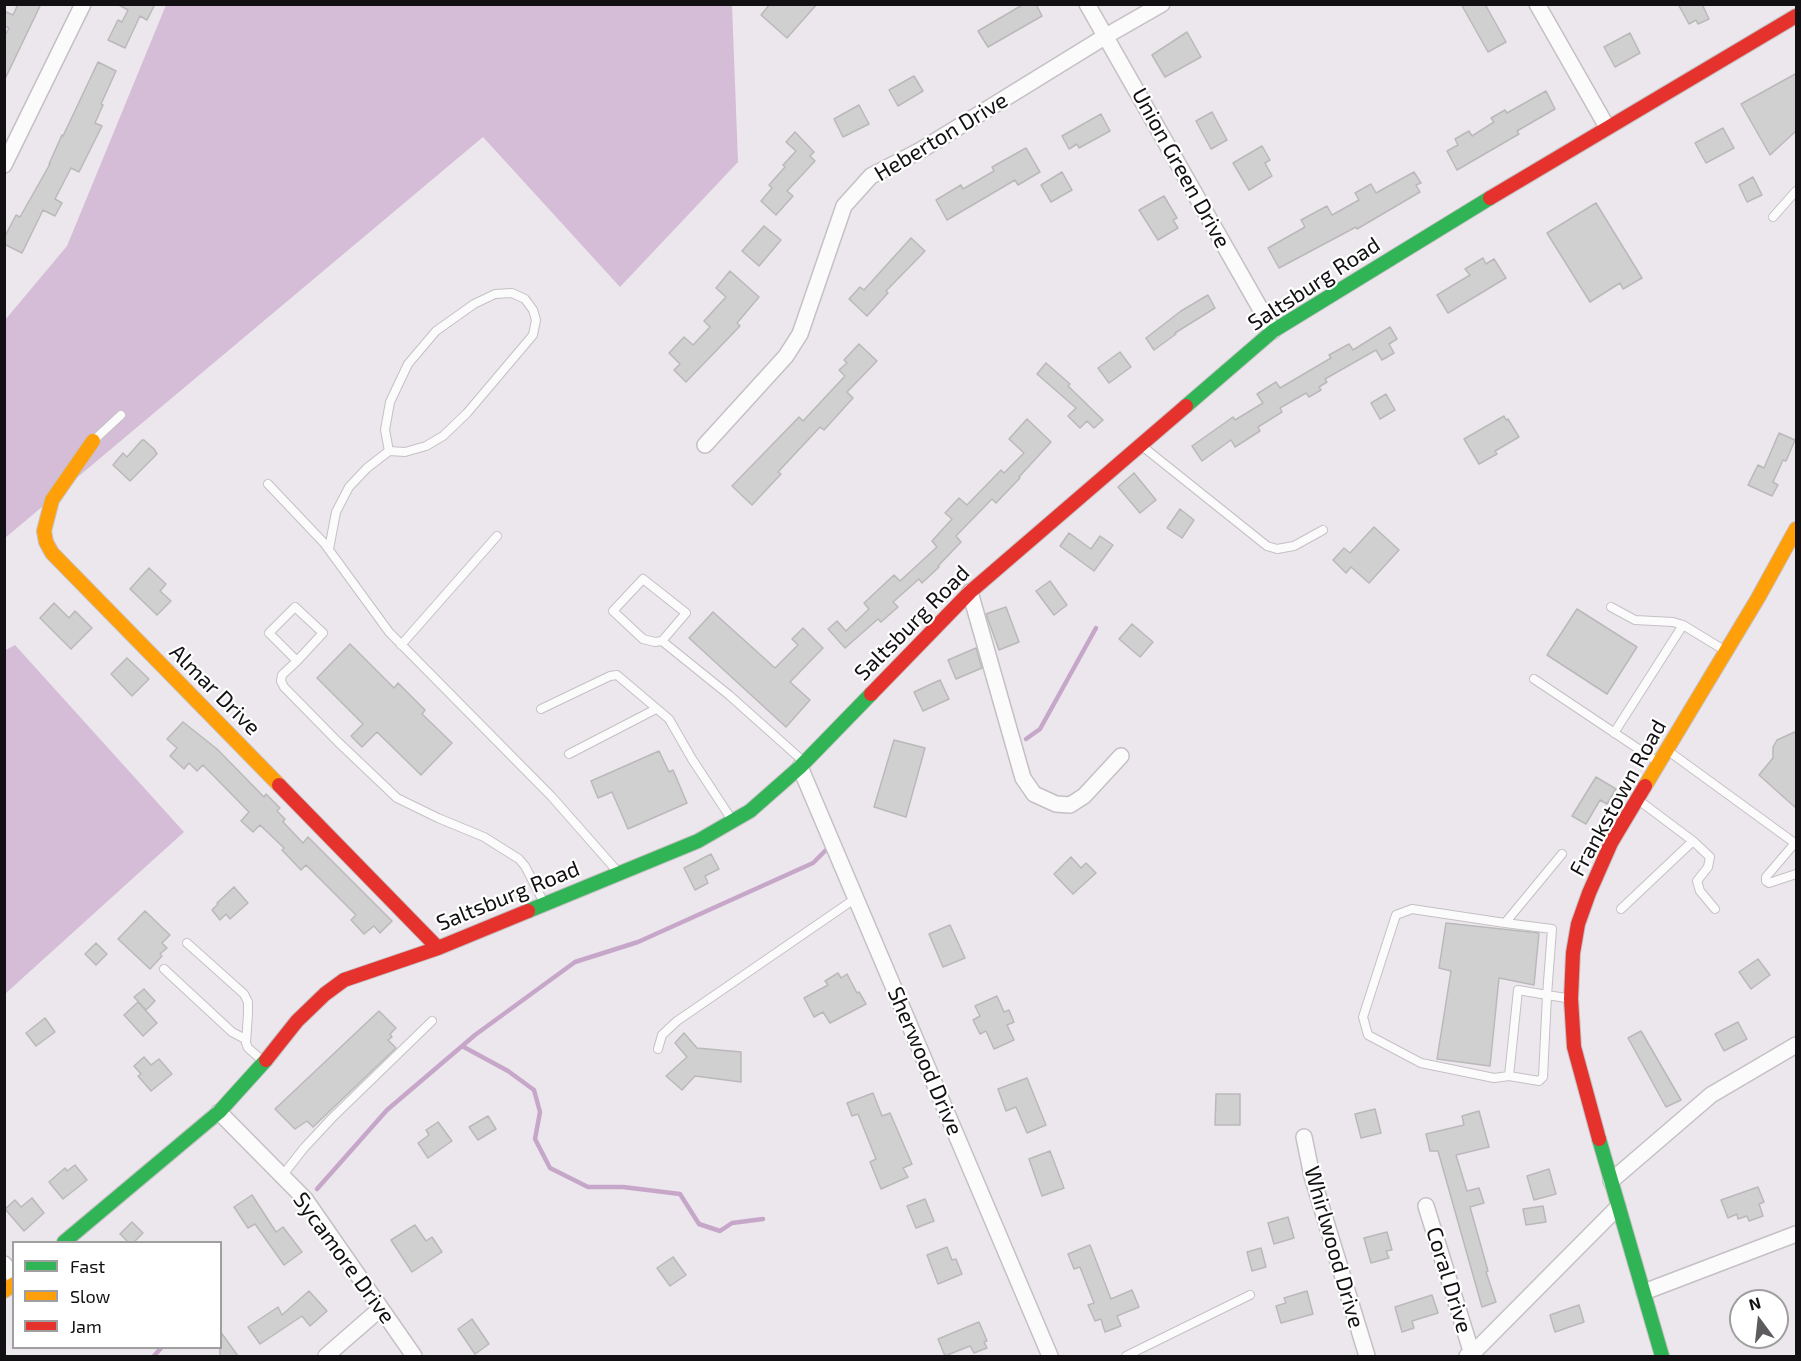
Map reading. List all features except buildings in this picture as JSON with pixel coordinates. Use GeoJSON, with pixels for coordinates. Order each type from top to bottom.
{"type":"FeatureCollection","features":[{"type":"Feature","properties":{"kind":"main road","name":"Saltsburg Road"},"geometry":{"type":"LineString","coordinates":[[65,1241],[219,1112],[297,1021],[325,994],[344,980],[438,948],[698,841],[750,812],[802,764],[970,592],[1273,331],[1607,127],[1797,16]]}},
{"type":"Feature","properties":{"kind":"main road","name":"Almar Drive"},"geometry":{"type":"LineString","coordinates":[[93,441],[52,500],[44,531],[46,542],[52,553],[438,948]]}},
{"type":"Feature","properties":{"kind":"main road","name":"Frankstown Road"},"geometry":{"type":"LineString","coordinates":[[1662,1356],[1574,1047],[1571,999],[1573,953],[1578,924],[1599,869],[1797,529]]}},
{"type":"Feature","properties":{"kind":"street"},"geometry":{"type":"LineString","coordinates":[[4,165],[83,4]]}},
{"type":"Feature","properties":{"kind":"street","name":"Union Green Drive"},"geometry":{"type":"LineString","coordinates":[[1087,4],[1273,331]]}},
{"type":"Feature","properties":{"kind":"street","name":"Heberton Drive"},"geometry":{"type":"LineString","coordinates":[[705,446],[786,356],[800,334],[844,206],[871,176],[921,150],[1162,4]]}},
{"type":"Feature","properties":{"kind":"street"},"geometry":{"type":"LineString","coordinates":[[1536,4],[1607,127]]}},
{"type":"Feature","properties":{"kind":"street"},"geometry":{"type":"LineString","coordinates":[[970,592],[1023,778],[1034,794],[1056,804],[1070,804],[1084,796],[1120,756]]}},
{"type":"Feature","properties":{"kind":"street","name":"Sherwood Drive"},"geometry":{"type":"LineString","coordinates":[[802,764],[856,898],[1050,1356]]}},
{"type":"Feature","properties":{"kind":"street"},"geometry":{"type":"LineString","coordinates":[[1611,1181],[1711,1095],[1797,1045]]}},
{"type":"Feature","properties":{"kind":"street","name":"Sycamore Drive"},"geometry":{"type":"LineString","coordinates":[[219,1112],[305,1199],[414,1356]]}},
{"type":"Feature","properties":{"kind":"street","name":"Whirlwood Drive"},"geometry":{"type":"LineString","coordinates":[[1304,1137],[1312,1176],[1367,1356]]}},
{"type":"Feature","properties":{"kind":"street","name":"Coral Drive"},"geometry":{"type":"LineString","coordinates":[[1426,1206],[1470,1356]]}},
{"type":"Feature","properties":{"kind":"street"},"geometry":{"type":"LineString","coordinates":[[1470,1356],[1618,1207]]}},
{"type":"Feature","properties":{"kind":"street"},"geometry":{"type":"LineString","coordinates":[[1644,1292],[1797,1234]]}},
{"type":"Feature","properties":{"kind":"street"},"geometry":{"type":"LineString","coordinates":[[326,1356],[380,1309]]}},
{"type":"Feature","properties":{"kind":"lane"},"geometry":{"type":"LineString","coordinates":[[1773,217],[1797,191]]}},
{"type":"Feature","properties":{"kind":"lane"},"geometry":{"type":"LineString","coordinates":[[329,549],[336,512],[349,487],[367,468],[389,451],[405,452],[426,446],[443,436],[467,413],[533,335],[536,320],[533,310],[525,299],[512,292],[495,294],[474,304],[436,331],[408,364],[390,402],[385,430],[389,451]]}},
{"type":"Feature","properties":{"kind":"lane"},"geometry":{"type":"LineString","coordinates":[[93,441],[121,415]]}},
{"type":"Feature","properties":{"kind":"lane"},"geometry":{"type":"LineString","coordinates":[[1140,445],[1267,546],[1277,549],[1294,546],[1323,530]]}},
{"type":"Feature","properties":{"kind":"lane"},"geometry":{"type":"LineString","coordinates":[[267,484],[329,549],[389,632],[552,797],[618,873]]}},
{"type":"Feature","properties":{"kind":"lane"},"geometry":{"type":"LineString","coordinates":[[401,645],[497,536]]}},
{"type":"Feature","properties":{"kind":"lane"},"geometry":{"type":"LineString","coordinates":[[662,641],[686,613],[644,579],[613,611],[643,639],[662,641],[729,695],[802,764]]}},
{"type":"Feature","properties":{"kind":"lane"},"geometry":{"type":"LineString","coordinates":[[297,660],[269,633],[295,607],[323,633],[297,660],[282,675],[281,681],[284,687],[338,742],[405,803],[484,837],[519,859],[525,866],[544,904]]}},
{"type":"Feature","properties":{"kind":"lane"},"geometry":{"type":"LineString","coordinates":[[1611,607],[1635,620],[1673,621],[1726,651]]}},
{"type":"Feature","properties":{"kind":"lane"},"geometry":{"type":"LineString","coordinates":[[1614,733],[1683,625]]}},
{"type":"Feature","properties":{"kind":"lane"},"geometry":{"type":"LineString","coordinates":[[541,709],[610,676],[617,675],[669,719],[733,821]]}},
{"type":"Feature","properties":{"kind":"lane"},"geometry":{"type":"LineString","coordinates":[[1534,679],[1659,763]]}},
{"type":"Feature","properties":{"kind":"lane"},"geometry":{"type":"LineString","coordinates":[[569,754],[656,709]]}},
{"type":"Feature","properties":{"kind":"lane"},"geometry":{"type":"LineString","coordinates":[[1667,750],[1796,843],[1766,877],[1766,881],[1769,883],[1797,874]]}},
{"type":"Feature","properties":{"kind":"lane"},"geometry":{"type":"LineString","coordinates":[[1638,799],[1710,857],[1708,867],[1697,880],[1701,891],[1714,909]]}},
{"type":"Feature","properties":{"kind":"lane"},"geometry":{"type":"LineString","coordinates":[[1621,909],[1693,841]]}},
{"type":"Feature","properties":{"kind":"lane"},"geometry":{"type":"LineString","coordinates":[[1505,923],[1562,854]]}},
{"type":"Feature","properties":{"kind":"lane"},"geometry":{"type":"LineString","coordinates":[[658,1049],[662,1035],[677,1021],[856,898]]}},
{"type":"Feature","properties":{"kind":"lane"},"geometry":{"type":"LineString","coordinates":[[1412,909],[1552,929],[1550,951],[1544,1077],[1539,1081],[1509,1076],[1494,1078],[1421,1063],[1368,1035],[1364,1017],[1396,915],[1412,909]]}},
{"type":"Feature","properties":{"kind":"lane"},"geometry":{"type":"LineString","coordinates":[[188,943],[244,994],[248,1002],[245,1039],[248,1048],[264,1062]]}},
{"type":"Feature","properties":{"kind":"lane"},"geometry":{"type":"LineString","coordinates":[[1550,951],[1573,953]]}},
{"type":"Feature","properties":{"kind":"lane"},"geometry":{"type":"LineString","coordinates":[[164,969],[232,1032],[245,1039]]}},
{"type":"Feature","properties":{"kind":"lane"},"geometry":{"type":"LineString","coordinates":[[1509,1076],[1518,990],[1571,999]]}},
{"type":"Feature","properties":{"kind":"lane"},"geometry":{"type":"LineString","coordinates":[[282,1176],[332,1118],[432,1021]]}},
{"type":"Feature","properties":{"kind":"lane"},"geometry":{"type":"LineString","coordinates":[[1126,1356],[1250,1295]]}},
{"type":"Feature","properties":{"kind":"shaded area"},"geometry":{"type":"Polygon","coordinates":[[[166,5],[732,5],[738,162],[620,287],[483,137],[5,538],[5,320],[67,246],[166,5]]]}},
{"type":"Feature","properties":{"kind":"shaded area"},"geometry":{"type":"Polygon","coordinates":[[[15,645],[184,832],[5,994],[4,651],[15,645]]]}},
{"type":"Feature","properties":{"kind":"waterway"},"geometry":{"type":"LineString","coordinates":[[1026,739],[1040,729],[1096,628]]}},
{"type":"Feature","properties":{"kind":"waterway"},"geometry":{"type":"LineString","coordinates":[[317,1189],[387,1110],[475,1035],[575,962],[638,942],[813,863],[828,848]]}},
{"type":"Feature","properties":{"kind":"waterway"},"geometry":{"type":"LineString","coordinates":[[462,1046],[508,1071],[534,1090],[540,1112],[535,1139],[550,1168],[588,1187],[623,1187],[680,1194],[699,1224],[720,1231],[732,1223],[763,1219]]}},
{"type":"Feature","properties":{"kind":"waterway"},"geometry":{"type":"LineString","coordinates":[[154,1356],[160,1349]]}},
{"type":"Feature","properties":{"kind":"traffic: fast"},"geometry":{"type":"LineString","coordinates":[[1186,406],[1273,331],[1490,198]]}},
{"type":"Feature","properties":{"kind":"traffic: fast"},"geometry":{"type":"LineString","coordinates":[[528,911],[698,841],[750,811],[800,767],[871,694]]}},
{"type":"Feature","properties":{"kind":"traffic: fast"},"geometry":{"type":"LineString","coordinates":[[65,1241],[219,1112],[266,1060]]}},
{"type":"Feature","properties":{"kind":"traffic: fast"},"geometry":{"type":"LineString","coordinates":[[1599,1139],[1662,1356]]}},
{"type":"Feature","properties":{"kind":"traffic: slow"},"geometry":{"type":"LineString","coordinates":[[93,441],[52,500],[44,531],[46,542],[52,553],[279,785]]}},
{"type":"Feature","properties":{"kind":"traffic: slow"},"geometry":{"type":"LineString","coordinates":[[1645,786],[1758,598],[1796,529]]}},
{"type":"Feature","properties":{"kind":"traffic: slow"},"geometry":{"type":"LineString","coordinates":[[4,1291],[12,1285]]}},
{"type":"Feature","properties":{"kind":"traffic: jam"},"geometry":{"type":"LineString","coordinates":[[1490,198],[1796,16]]}},
{"type":"Feature","properties":{"kind":"traffic: jam"},"geometry":{"type":"LineString","coordinates":[[871,694],[970,592],[1186,406]]}},
{"type":"Feature","properties":{"kind":"traffic: jam"},"geometry":{"type":"LineString","coordinates":[[279,785],[438,948]]}},
{"type":"Feature","properties":{"kind":"traffic: jam"},"geometry":{"type":"LineString","coordinates":[[1599,1139],[1574,1047],[1571,999],[1573,953],[1578,924],[1589,893],[1611,843],[1645,786]]}},
{"type":"Feature","properties":{"kind":"traffic: jam"},"geometry":{"type":"LineString","coordinates":[[266,1060],[297,1021],[325,994],[344,980],[438,948],[528,911]]}}]}
